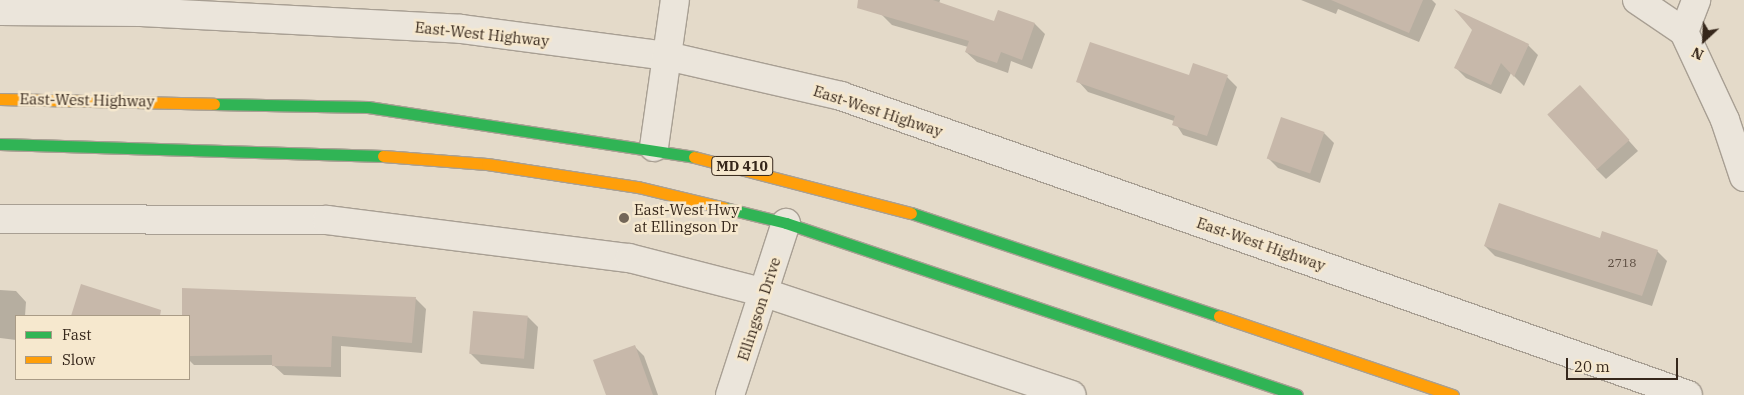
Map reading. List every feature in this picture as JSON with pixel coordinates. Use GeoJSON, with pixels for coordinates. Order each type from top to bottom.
{"type":"FeatureCollection","features":[{"type":"Feature","properties":{"kind":"main road","name":"East-West Highway"},"geometry":{"type":"LineString","coordinates":[[0,99],[368,107],[654,146],[871,199],[1453,395]]}},
{"type":"Feature","properties":{"kind":"main road"},"geometry":{"type":"LineString","coordinates":[[0,144],[318,151],[486,164],[638,187],[786,223],[1297,395]]}},
{"type":"Feature","properties":{"kind":"street"},"geometry":{"type":"LineString","coordinates":[[654,146],[675,0]]}},
{"type":"Feature","properties":{"kind":"street"},"geometry":{"type":"LineString","coordinates":[[1637,0],[1684,32],[1725,120],[1744,177]]}},
{"type":"Feature","properties":{"kind":"street"},"geometry":{"type":"LineString","coordinates":[[1684,32],[1696,0]]}},
{"type":"Feature","properties":{"kind":"street","name":"East-West Highway"},"geometry":{"type":"LineString","coordinates":[[0,11],[141,12],[461,29],[667,56],[840,96],[1688,395]]}},
{"type":"Feature","properties":{"kind":"street"},"geometry":{"type":"LineString","coordinates":[[0,219],[327,220],[629,258],[765,293],[1071,395]]}},
{"type":"Feature","properties":{"kind":"street","name":"Ellingson Drive"},"geometry":{"type":"LineString","coordinates":[[730,395],[765,293],[786,223]]}},
{"type":"Feature","properties":{"kind":"building"},"geometry":{"type":"Polygon","coordinates":[[[858,0],[933,0],[994,21],[998,10],[1035,23],[1022,60],[1001,52],[997,63],[965,52],[969,41],[857,8],[858,0]]]}},
{"type":"Feature","properties":{"kind":"building"},"geometry":{"type":"Polygon","coordinates":[[[1331,0],[1423,0],[1409,33],[1331,0]]]}},
{"type":"Feature","properties":{"kind":"building"},"geometry":{"type":"Polygon","coordinates":[[[1454,9],[1529,44],[1514,77],[1501,63],[1491,85],[1454,68],[1472,30],[1454,9]]]}},
{"type":"Feature","properties":{"kind":"building"},"geometry":{"type":"Polygon","coordinates":[[[1090,42],[1189,75],[1193,63],[1228,75],[1207,136],[1172,125],[1175,116],[1076,82],[1090,42]]]}},
{"type":"Feature","properties":{"kind":"building"},"geometry":{"type":"Polygon","coordinates":[[[1580,85],[1630,140],[1597,169],[1547,114],[1580,85]]]}},
{"type":"Feature","properties":{"kind":"building"},"geometry":{"type":"Polygon","coordinates":[[[1281,117],[1324,132],[1310,174],[1267,159],[1281,117]]]}},
{"type":"Feature","properties":{"kind":"building"},"geometry":{"type":"Polygon","coordinates":[[[1499,203],[1600,238],[1602,231],[1658,250],[1642,296],[1484,246],[1499,203]]]}},
{"type":"Feature","properties":{"kind":"building"},"geometry":{"type":"Polygon","coordinates":[[[81,284],[161,310],[160,315],[71,315],[81,284]]]}},
{"type":"Feature","properties":{"kind":"building"},"geometry":{"type":"Polygon","coordinates":[[[182,288],[416,297],[412,343],[332,336],[331,367],[272,366],[272,355],[190,356],[190,315],[182,315],[182,288]]]}},
{"type":"Feature","properties":{"kind":"building"},"geometry":{"type":"Polygon","coordinates":[[[473,311],[528,316],[524,359],[469,354],[473,311]]]}},
{"type":"Feature","properties":{"kind":"building"},"geometry":{"type":"Polygon","coordinates":[[[635,345],[653,395],[606,395],[593,360],[635,345]]]}},
{"type":"Feature","properties":{"kind":"traffic: fast"},"geometry":{"type":"LineString","coordinates":[[214,104],[368,107],[694,157]]}},
{"type":"Feature","properties":{"kind":"traffic: fast"},"geometry":{"type":"LineString","coordinates":[[0,144],[383,156]]}},
{"type":"Feature","properties":{"kind":"traffic: fast"},"geometry":{"type":"LineString","coordinates":[[725,208],[786,223],[1297,395]]}},
{"type":"Feature","properties":{"kind":"traffic: fast"},"geometry":{"type":"LineString","coordinates":[[911,213],[1219,316]]}},
{"type":"Feature","properties":{"kind":"traffic: slow"},"geometry":{"type":"LineString","coordinates":[[0,99],[214,104]]}},
{"type":"Feature","properties":{"kind":"traffic: slow"},"geometry":{"type":"LineString","coordinates":[[383,156],[487,164],[638,187],[725,208]]}},
{"type":"Feature","properties":{"kind":"traffic: slow"},"geometry":{"type":"LineString","coordinates":[[694,157],[911,213]]}},
{"type":"Feature","properties":{"kind":"traffic: slow"},"geometry":{"type":"LineString","coordinates":[[1219,316],[1453,395]]}},
{"type":"Feature","properties":{"kind":"place","name":"East-West Hwy at Ellingson Dr"},"geometry":{"type":"Point","coordinates":[624,218]}}]}
